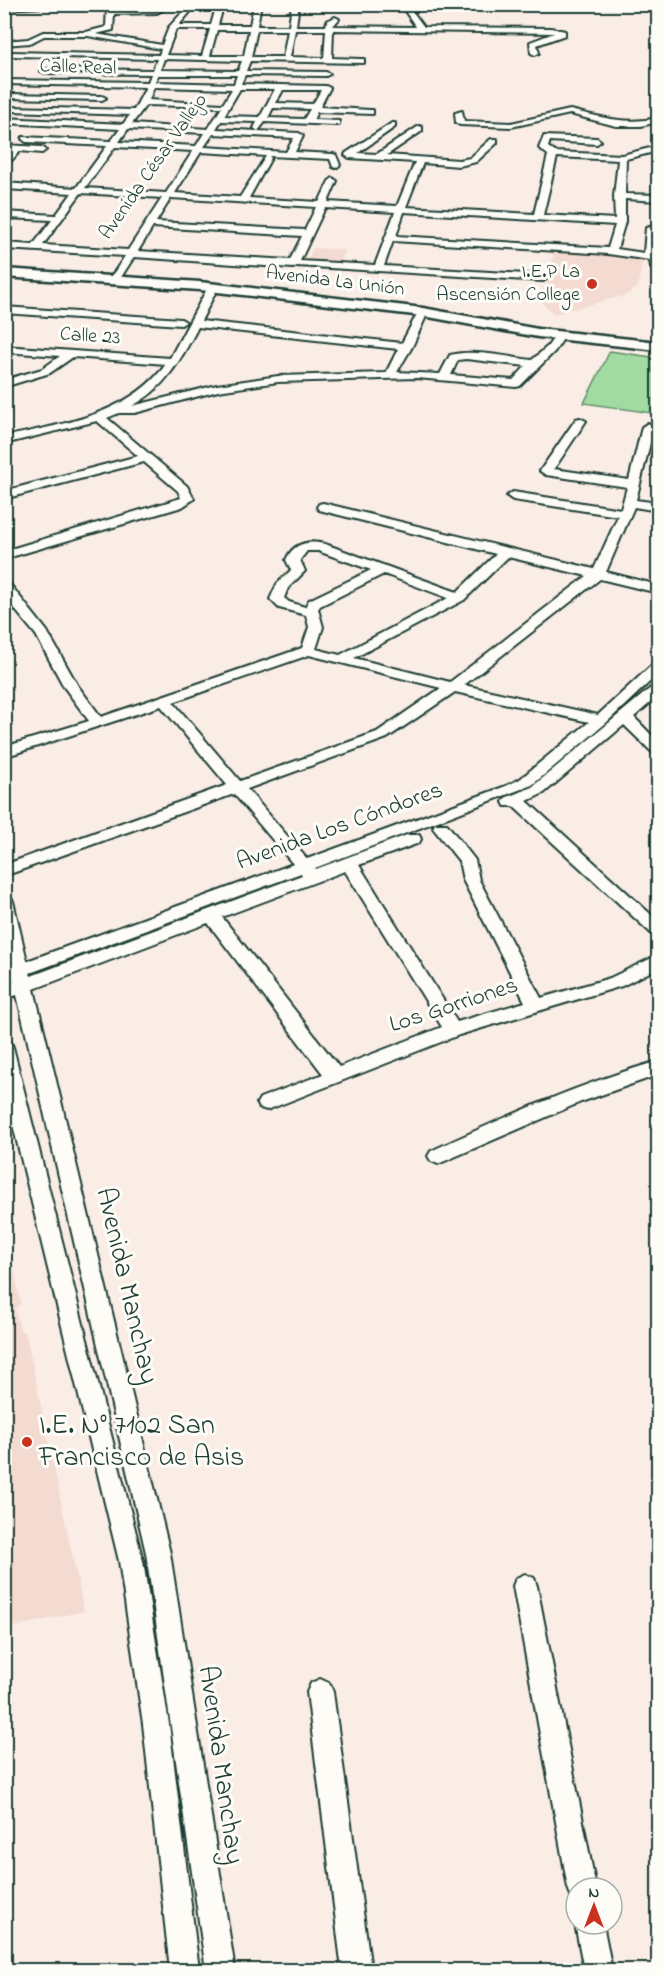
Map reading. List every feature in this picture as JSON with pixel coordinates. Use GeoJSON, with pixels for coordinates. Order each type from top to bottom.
{"type":"FeatureCollection","features":[{"type":"Feature","properties":{"kind":"main road","name":"Avenida La Unión"},"geometry":{"type":"LineString","coordinates":[[4,273],[111,265],[207,287],[423,312],[560,336],[658,346]]}},
{"type":"Feature","properties":{"kind":"street"},"geometry":{"type":"LineString","coordinates":[[4,7],[63,4]]}},
{"type":"Feature","properties":{"kind":"street"},"geometry":{"type":"LineString","coordinates":[[110,25],[110,8],[157,11],[170,4]]}},
{"type":"Feature","properties":{"kind":"street"},"geometry":{"type":"LineString","coordinates":[[36,248],[128,126],[151,87],[171,31],[194,4]]}},
{"type":"Feature","properties":{"kind":"street"},"geometry":{"type":"LineString","coordinates":[[205,59],[221,4]]}},
{"type":"Feature","properties":{"kind":"street","name":"Avenida César Vallejo"},"geometry":{"type":"LineString","coordinates":[[205,130],[218,118],[235,88],[247,59],[258,4]]}},
{"type":"Feature","properties":{"kind":"street"},"geometry":{"type":"LineString","coordinates":[[286,60],[296,4]]}},
{"type":"Feature","properties":{"kind":"street"},"geometry":{"type":"LineString","coordinates":[[376,30],[368,10],[396,4]]}},
{"type":"Feature","properties":{"kind":"street"},"geometry":{"type":"LineString","coordinates":[[403,4],[412,13],[422,30]]}},
{"type":"Feature","properties":{"kind":"street"},"geometry":{"type":"LineString","coordinates":[[154,21],[157,11]]}},
{"type":"Feature","properties":{"kind":"street"},"geometry":{"type":"LineString","coordinates":[[328,61],[331,21],[335,15],[346,18]]}},
{"type":"Feature","properties":{"kind":"street"},"geometry":{"type":"LineString","coordinates":[[86,34],[110,25],[121,26]]}},
{"type":"Feature","properties":{"kind":"street"},"geometry":{"type":"LineString","coordinates":[[160,34],[215,28],[551,30],[562,33],[534,44],[535,54]]}},
{"type":"Feature","properties":{"kind":"street"},"geometry":{"type":"LineString","coordinates":[[35,39],[47,34],[86,34],[107,41]]}},
{"type":"Feature","properties":{"kind":"street"},"geometry":{"type":"LineString","coordinates":[[4,44],[35,39],[107,41],[165,48]]}},
{"type":"Feature","properties":{"kind":"street"},"geometry":{"type":"LineString","coordinates":[[331,40],[341,40]]}},
{"type":"Feature","properties":{"kind":"street"},"geometry":{"type":"LineString","coordinates":[[36,140],[61,111],[83,72],[107,41]]}},
{"type":"Feature","properties":{"kind":"street"},"geometry":{"type":"LineString","coordinates":[[330,51],[341,51]]}},
{"type":"Feature","properties":{"kind":"street"},"geometry":{"type":"LineString","coordinates":[[9,53],[95,57],[361,61]]}},
{"type":"Feature","properties":{"kind":"street"},"geometry":{"type":"LineString","coordinates":[[4,61],[12,58],[9,53]]}},
{"type":"Feature","properties":{"kind":"street"},"geometry":{"type":"LineString","coordinates":[[53,55],[50,63],[36,71],[240,75],[326,74]]}},
{"type":"Feature","properties":{"kind":"street","name":"Calle Real"},"geometry":{"type":"LineString","coordinates":[[4,82],[151,87],[280,88],[324,92],[334,97]]}},
{"type":"Feature","properties":{"kind":"street","name":"Avenida César Vallejo"},"geometry":{"type":"LineString","coordinates":[[111,265],[130,254],[168,196],[220,105],[235,88]]}},
{"type":"Feature","properties":{"kind":"street"},"geometry":{"type":"LineString","coordinates":[[245,152],[280,88]]}},
{"type":"Feature","properties":{"kind":"street"},"geometry":{"type":"LineString","coordinates":[[307,122],[324,92]]}},
{"type":"Feature","properties":{"kind":"street"},"geometry":{"type":"LineString","coordinates":[[10,96],[112,98]]}},
{"type":"Feature","properties":{"kind":"street"},"geometry":{"type":"LineString","coordinates":[[134,98],[220,105]]}},
{"type":"Feature","properties":{"kind":"street"},"geometry":{"type":"LineString","coordinates":[[270,105],[370,112]]}},
{"type":"Feature","properties":{"kind":"street"},"geometry":{"type":"LineString","coordinates":[[9,109],[136,113]]}},
{"type":"Feature","properties":{"kind":"street"},"geometry":{"type":"LineString","coordinates":[[459,113],[460,123],[477,125],[519,124],[570,112],[616,124],[641,124],[658,120]]}},
{"type":"Feature","properties":{"kind":"street"},"geometry":{"type":"LineString","coordinates":[[218,118],[336,123]]}},
{"type":"Feature","properties":{"kind":"street"},"geometry":{"type":"LineString","coordinates":[[4,120],[299,136],[289,155]]}},
{"type":"Feature","properties":{"kind":"street"},"geometry":{"type":"LineString","coordinates":[[4,147],[54,150],[66,143],[81,124]]}},
{"type":"Feature","properties":{"kind":"street"},"geometry":{"type":"LineString","coordinates":[[392,126],[349,154],[419,162],[467,162],[473,160],[494,141]]}},
{"type":"Feature","properties":{"kind":"street"},"geometry":{"type":"LineString","coordinates":[[379,158],[419,129]]}},
{"type":"Feature","properties":{"kind":"street"},"geometry":{"type":"LineString","coordinates":[[567,129],[570,139]]}},
{"type":"Feature","properties":{"kind":"street"},"geometry":{"type":"LineString","coordinates":[[597,141],[547,138],[544,150],[553,154],[622,158],[658,147]]}},
{"type":"Feature","properties":{"kind":"street"},"geometry":{"type":"LineString","coordinates":[[26,139],[289,155],[329,153],[335,158],[336,165]]}},
{"type":"Feature","properties":{"kind":"street"},"geometry":{"type":"LineString","coordinates":[[4,166],[18,148]]}},
{"type":"Feature","properties":{"kind":"street","name":"Avenida César Vallejo"},"geometry":{"type":"LineString","coordinates":[[175,165],[193,149]]}},
{"type":"Feature","properties":{"kind":"street"},"geometry":{"type":"LineString","coordinates":[[538,217],[553,154]]}},
{"type":"Feature","properties":{"kind":"street"},"geometry":{"type":"LineString","coordinates":[[243,200],[267,158]]}},
{"type":"Feature","properties":{"kind":"street"},"geometry":{"type":"LineString","coordinates":[[608,251],[612,250],[620,222],[619,196],[622,158]]}},
{"type":"Feature","properties":{"kind":"street"},"geometry":{"type":"LineString","coordinates":[[378,269],[399,209],[419,162]]}},
{"type":"Feature","properties":{"kind":"street"},"geometry":{"type":"LineString","coordinates":[[293,265],[333,181]]}},
{"type":"Feature","properties":{"kind":"street","name":"Avenida César Vallejo"},"geometry":{"type":"LineString","coordinates":[[149,204],[162,185]]}},
{"type":"Feature","properties":{"kind":"street"},"geometry":{"type":"LineString","coordinates":[[4,186],[620,222]]}},
{"type":"Feature","properties":{"kind":"street"},"geometry":{"type":"LineString","coordinates":[[619,196],[658,198]]}},
{"type":"Feature","properties":{"kind":"street"},"geometry":{"type":"LineString","coordinates":[[4,215],[58,219]]}},
{"type":"Feature","properties":{"kind":"street"},"geometry":{"type":"LineString","coordinates":[[150,224],[308,233]]}},
{"type":"Feature","properties":{"kind":"street"},"geometry":{"type":"LineString","coordinates":[[649,257],[651,228]]}},
{"type":"Feature","properties":{"kind":"street"},"geometry":{"type":"LineString","coordinates":[[388,238],[608,251],[655,258],[658,269]]}},
{"type":"Feature","properties":{"kind":"street"},"geometry":{"type":"LineString","coordinates":[[4,246],[36,248],[111,265],[130,254],[543,278]]}},
{"type":"Feature","properties":{"kind":"street"},"geometry":{"type":"LineString","coordinates":[[4,310],[183,318],[207,287]]}},
{"type":"Feature","properties":{"kind":"street"},"geometry":{"type":"LineString","coordinates":[[4,434],[77,415],[113,402],[140,385],[193,323],[207,287]]}},
{"type":"Feature","properties":{"kind":"street"},"geometry":{"type":"LineString","coordinates":[[390,376],[407,347],[423,312]]}},
{"type":"Feature","properties":{"kind":"street"},"geometry":{"type":"LineString","coordinates":[[193,323],[407,347]]}},
{"type":"Feature","properties":{"kind":"street"},"geometry":{"type":"LineString","coordinates":[[115,409],[135,410],[217,388],[278,379],[444,377],[516,384],[525,371],[555,347],[560,336]]}},
{"type":"Feature","properties":{"kind":"street","name":"Calle 23"},"geometry":{"type":"LineString","coordinates":[[4,349],[166,357]]}},
{"type":"Feature","properties":{"kind":"street"},"geometry":{"type":"LineString","coordinates":[[4,384],[46,371],[70,354]]}},
{"type":"Feature","properties":{"kind":"street"},"geometry":{"type":"LineString","coordinates":[[444,377],[454,357],[466,356],[534,364]]}},
{"type":"Feature","properties":{"kind":"street"},"geometry":{"type":"LineString","coordinates":[[4,441],[98,416],[115,409],[152,387],[164,375],[166,357]]}},
{"type":"Feature","properties":{"kind":"street"},"geometry":{"type":"LineString","coordinates":[[4,555],[178,504],[188,499],[183,489],[98,416]]}},
{"type":"Feature","properties":{"kind":"street"},"geometry":{"type":"LineString","coordinates":[[580,420],[546,471],[633,484]]}},
{"type":"Feature","properties":{"kind":"street"},"geometry":{"type":"LineString","coordinates":[[4,871],[382,735],[453,687],[598,574],[627,508],[648,427]]}},
{"type":"Feature","properties":{"kind":"street"},"geometry":{"type":"LineString","coordinates":[[4,495],[145,458]]}},
{"type":"Feature","properties":{"kind":"street"},"geometry":{"type":"LineString","coordinates":[[513,496],[627,508],[658,507]]}},
{"type":"Feature","properties":{"kind":"street"},"geometry":{"type":"LineString","coordinates":[[323,507],[455,542],[506,551],[658,589]]}},
{"type":"Feature","properties":{"kind":"street"},"geometry":{"type":"LineString","coordinates":[[313,613],[284,605],[277,599],[282,587],[298,571],[292,560],[300,548],[320,548],[459,597]]}},
{"type":"Feature","properties":{"kind":"street"},"geometry":{"type":"LineString","coordinates":[[342,659],[459,597],[506,551]]}},
{"type":"Feature","properties":{"kind":"street"},"geometry":{"type":"LineString","coordinates":[[308,651],[316,627],[311,609],[314,603],[382,570]]}},
{"type":"Feature","properties":{"kind":"street"},"geometry":{"type":"LineString","coordinates":[[4,586],[42,634],[71,687],[98,723]]}},
{"type":"Feature","properties":{"kind":"street"},"geometry":{"type":"LineString","coordinates":[[4,752],[98,723],[308,651],[453,687],[601,720]]}},
{"type":"Feature","properties":{"kind":"street","name":"Avenida Los Cóndores"},"geometry":{"type":"LineString","coordinates":[[14,981],[308,871],[512,789],[526,782],[601,720],[658,667]]}},
{"type":"Feature","properties":{"kind":"street","name":"Avenida Los Cóndores"},"geometry":{"type":"LineString","coordinates":[[14,981],[211,915],[308,871],[349,863],[538,790],[658,688]]}},
{"type":"Feature","properties":{"kind":"street"},"geometry":{"type":"LineString","coordinates":[[164,700],[308,871]]}},
{"type":"Feature","properties":{"kind":"street"},"geometry":{"type":"LineString","coordinates":[[625,717],[658,750]]}},
{"type":"Feature","properties":{"kind":"street"},"geometry":{"type":"LineString","coordinates":[[516,800],[658,930]]}},
{"type":"Feature","properties":{"kind":"street"},"geometry":{"type":"LineString","coordinates":[[441,828],[467,860],[471,880],[536,1006]]}},
{"type":"Feature","properties":{"kind":"street"},"geometry":{"type":"LineString","coordinates":[[349,863],[453,1030]]}},
{"type":"Feature","properties":{"kind":"street","name":"Avenida Manchay"},"geometry":{"type":"LineString","coordinates":[[4,901],[14,981],[158,1553],[220,1971]]}},
{"type":"Feature","properties":{"kind":"street"},"geometry":{"type":"LineString","coordinates":[[211,915],[335,1076]]}},
{"type":"Feature","properties":{"kind":"street","name":"Los Gorriones"},"geometry":{"type":"LineString","coordinates":[[267,1103],[453,1030],[616,982],[658,961]]}},
{"type":"Feature","properties":{"kind":"street"},"geometry":{"type":"LineString","coordinates":[[4,1047],[131,1561],[156,1725],[185,1971]]}},
{"type":"Feature","properties":{"kind":"street"},"geometry":{"type":"LineString","coordinates":[[438,1156],[554,1105],[617,1080],[658,1068]]}},
{"type":"Feature","properties":{"kind":"street"},"geometry":{"type":"LineString","coordinates":[[131,1561],[158,1553]]}},
{"type":"Feature","properties":{"kind":"street"},"geometry":{"type":"LineString","coordinates":[[525,1586],[580,1876]]}},
{"type":"Feature","properties":{"kind":"street"},"geometry":{"type":"LineString","coordinates":[[320,1692],[357,1971]]}},
{"type":"Feature","properties":{"kind":"street"},"geometry":{"type":"LineString","coordinates":[[591,1936],[598,1971]]}},
{"type":"Feature","properties":{"kind":"shaded area"},"geometry":{"type":"Polygon","coordinates":[[[313,248],[346,250],[340,263],[307,261],[313,248]]]}},
{"type":"Feature","properties":{"kind":"shaded area","name":"I.E.P La Ascensión College"},"geometry":{"type":"Polygon","coordinates":[[[554,251],[643,255],[638,287],[627,295],[554,314],[537,298],[548,281],[554,251]]]}},
{"type":"Feature","properties":{"kind":"shaded area","name":"I.E. N° 7102 San Francisco de Asis"},"geometry":{"type":"Polygon","coordinates":[[[4,1220],[21,1304],[15,1309],[20,1330],[26,1334],[84,1611],[5,1629],[4,1220]]]}},
{"type":"Feature","properties":{"kind":"green space"},"geometry":{"type":"Polygon","coordinates":[[[610,351],[658,358],[658,414],[584,403],[610,351]]]}},
{"type":"Feature","properties":{"kind":"place","name":"I.E.P La Ascensión College"},"geometry":{"type":"Point","coordinates":[592,284]}},
{"type":"Feature","properties":{"kind":"place","name":"I.E. N° 7102 San Francisco de Asis"},"geometry":{"type":"Point","coordinates":[27,1442]}}]}
